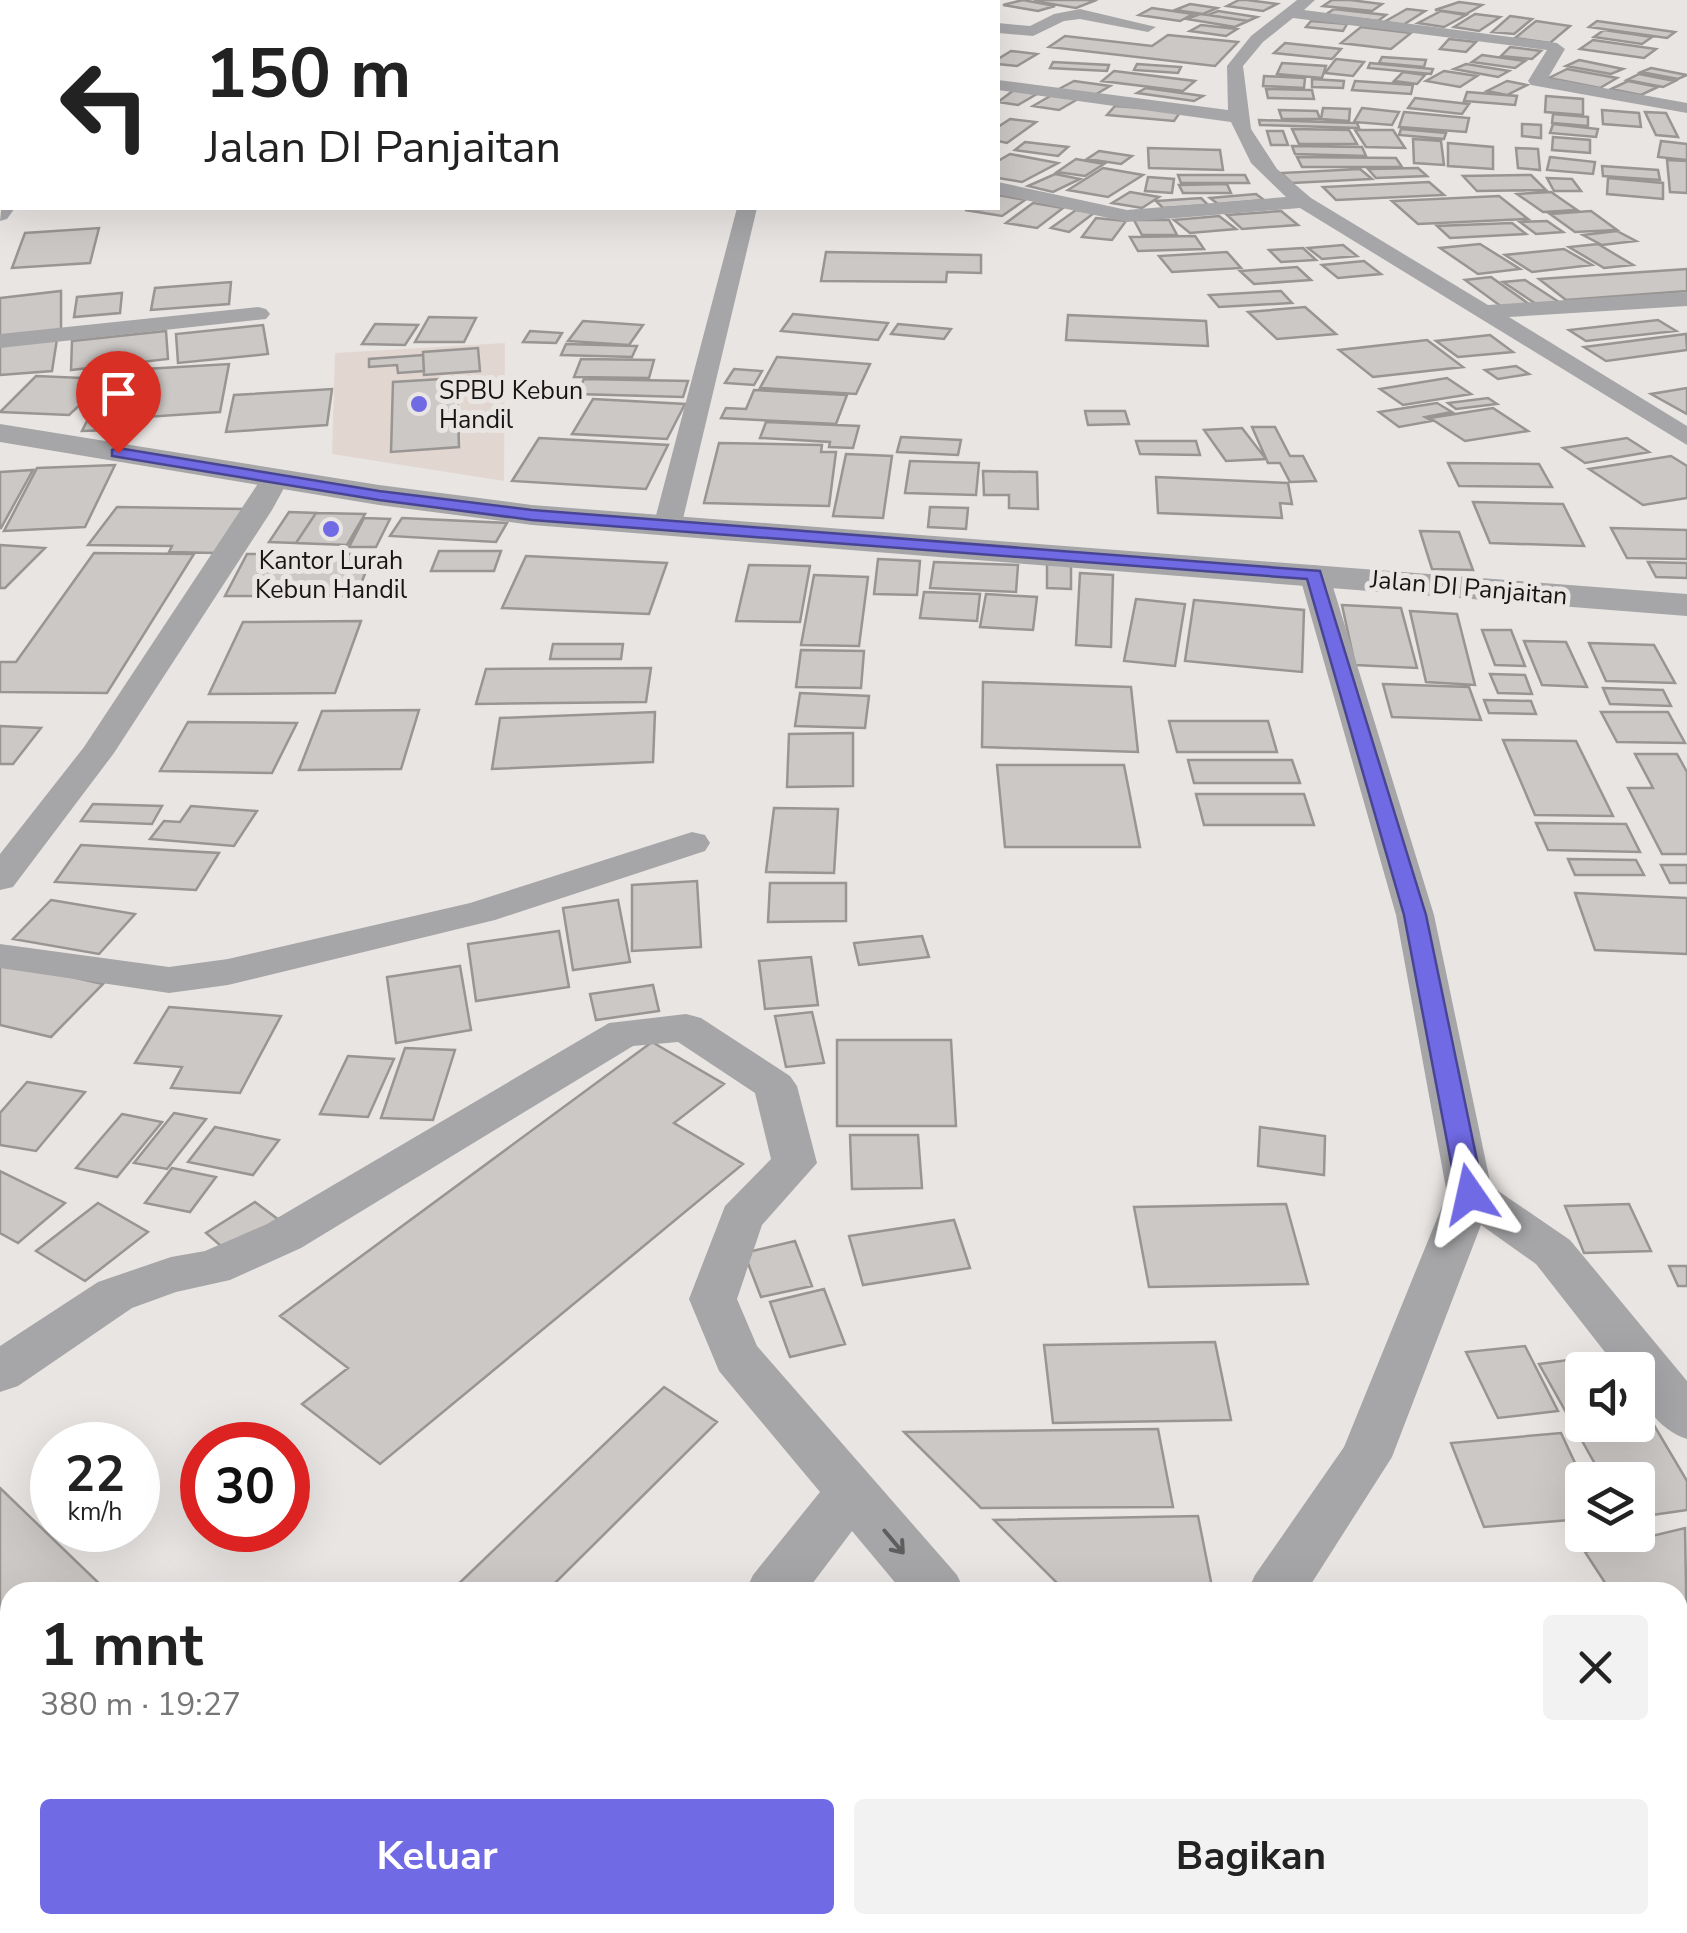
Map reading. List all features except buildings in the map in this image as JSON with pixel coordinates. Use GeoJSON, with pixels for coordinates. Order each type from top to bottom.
{"type":"FeatureCollection","features":[{"type":"Feature","properties":{"kind":"street"},"geometry":{"type":"LineString","coordinates":[[1687,108],[1536,81],[1557,49],[1551,46],[1298,7],[1256,39],[1236,66],[1237,116],[1250,154],[1304,202],[1687,437]]}},
{"type":"Feature","properties":{"kind":"street"},"geometry":{"type":"LineString","coordinates":[[1000,28],[1033,31],[1060,17],[1080,14],[1148,27]]}},
{"type":"Feature","properties":{"kind":"street"},"geometry":{"type":"LineString","coordinates":[[1000,85],[1237,116]]}},
{"type":"Feature","properties":{"kind":"street"},"geometry":{"type":"LineString","coordinates":[[1658,103],[1687,90]]}},
{"type":"Feature","properties":{"kind":"street"},"geometry":{"type":"LineString","coordinates":[[1000,188],[1127,216],[1304,202]]}},
{"type":"Feature","properties":{"kind":"street"},"geometry":{"type":"LineString","coordinates":[[668,523],[746,210]]}},
{"type":"Feature","properties":{"kind":"street"},"geometry":{"type":"LineString","coordinates":[[1485,312],[1687,298]]}},
{"type":"Feature","properties":{"kind":"street"},"geometry":{"type":"LineString","coordinates":[[0,341],[258,314]]}},
{"type":"Feature","properties":{"kind":"street","name":"Jalan DI Panjaitan"},"geometry":{"type":"LineString","coordinates":[[0,434],[275,479],[532,515],[1687,605]]}},
{"type":"Feature","properties":{"kind":"street"},"geometry":{"type":"LineString","coordinates":[[0,879],[97,753],[275,479]]}},
{"type":"Feature","properties":{"kind":"street"},"geometry":{"type":"LineString","coordinates":[[1282,1582],[1366,1457],[1470,1194],[1415,915],[1314,574]]}},
{"type":"Feature","properties":{"kind":"street"},"geometry":{"type":"LineString","coordinates":[[0,956],[169,980],[228,972],[481,912],[692,843]]}},
{"type":"Feature","properties":{"kind":"street"},"geometry":{"type":"LineString","coordinates":[[0,1372],[115,1295],[171,1275],[212,1268],[284,1236],[624,1033],[686,1028],[775,1086],[794,1163],[740,1218],[713,1299],[737,1357],[928,1582]]}},
{"type":"Feature","properties":{"kind":"street"},"geometry":{"type":"LineString","coordinates":[[1470,1194],[1553,1252],[1687,1418]]}},
{"type":"Feature","properties":{"kind":"street"},"geometry":{"type":"LineString","coordinates":[[780,1582],[852,1490]]}},
{"type":"Feature","properties":{"kind":"shaded area","name":"SPBU Kebun Handil"},"geometry":{"type":"Polygon","coordinates":[[[505,343],[504,481],[332,454],[335,353],[505,343]]]}},
{"type":"Feature","properties":{"kind":"place","name":"SPBU Kebun Handil"},"geometry":{"type":"Point","coordinates":[419,404]}},
{"type":"Feature","properties":{"kind":"place","name":"Kantor Lurah Kebun Handil"},"geometry":{"type":"Point","coordinates":[331,529]}},
{"type":"Feature","properties":{"kind":"route"},"geometry":{"type":"LineString","coordinates":[[118,453],[379,496],[532,515],[1314,574],[1415,915],[1470,1194]]}}]}
